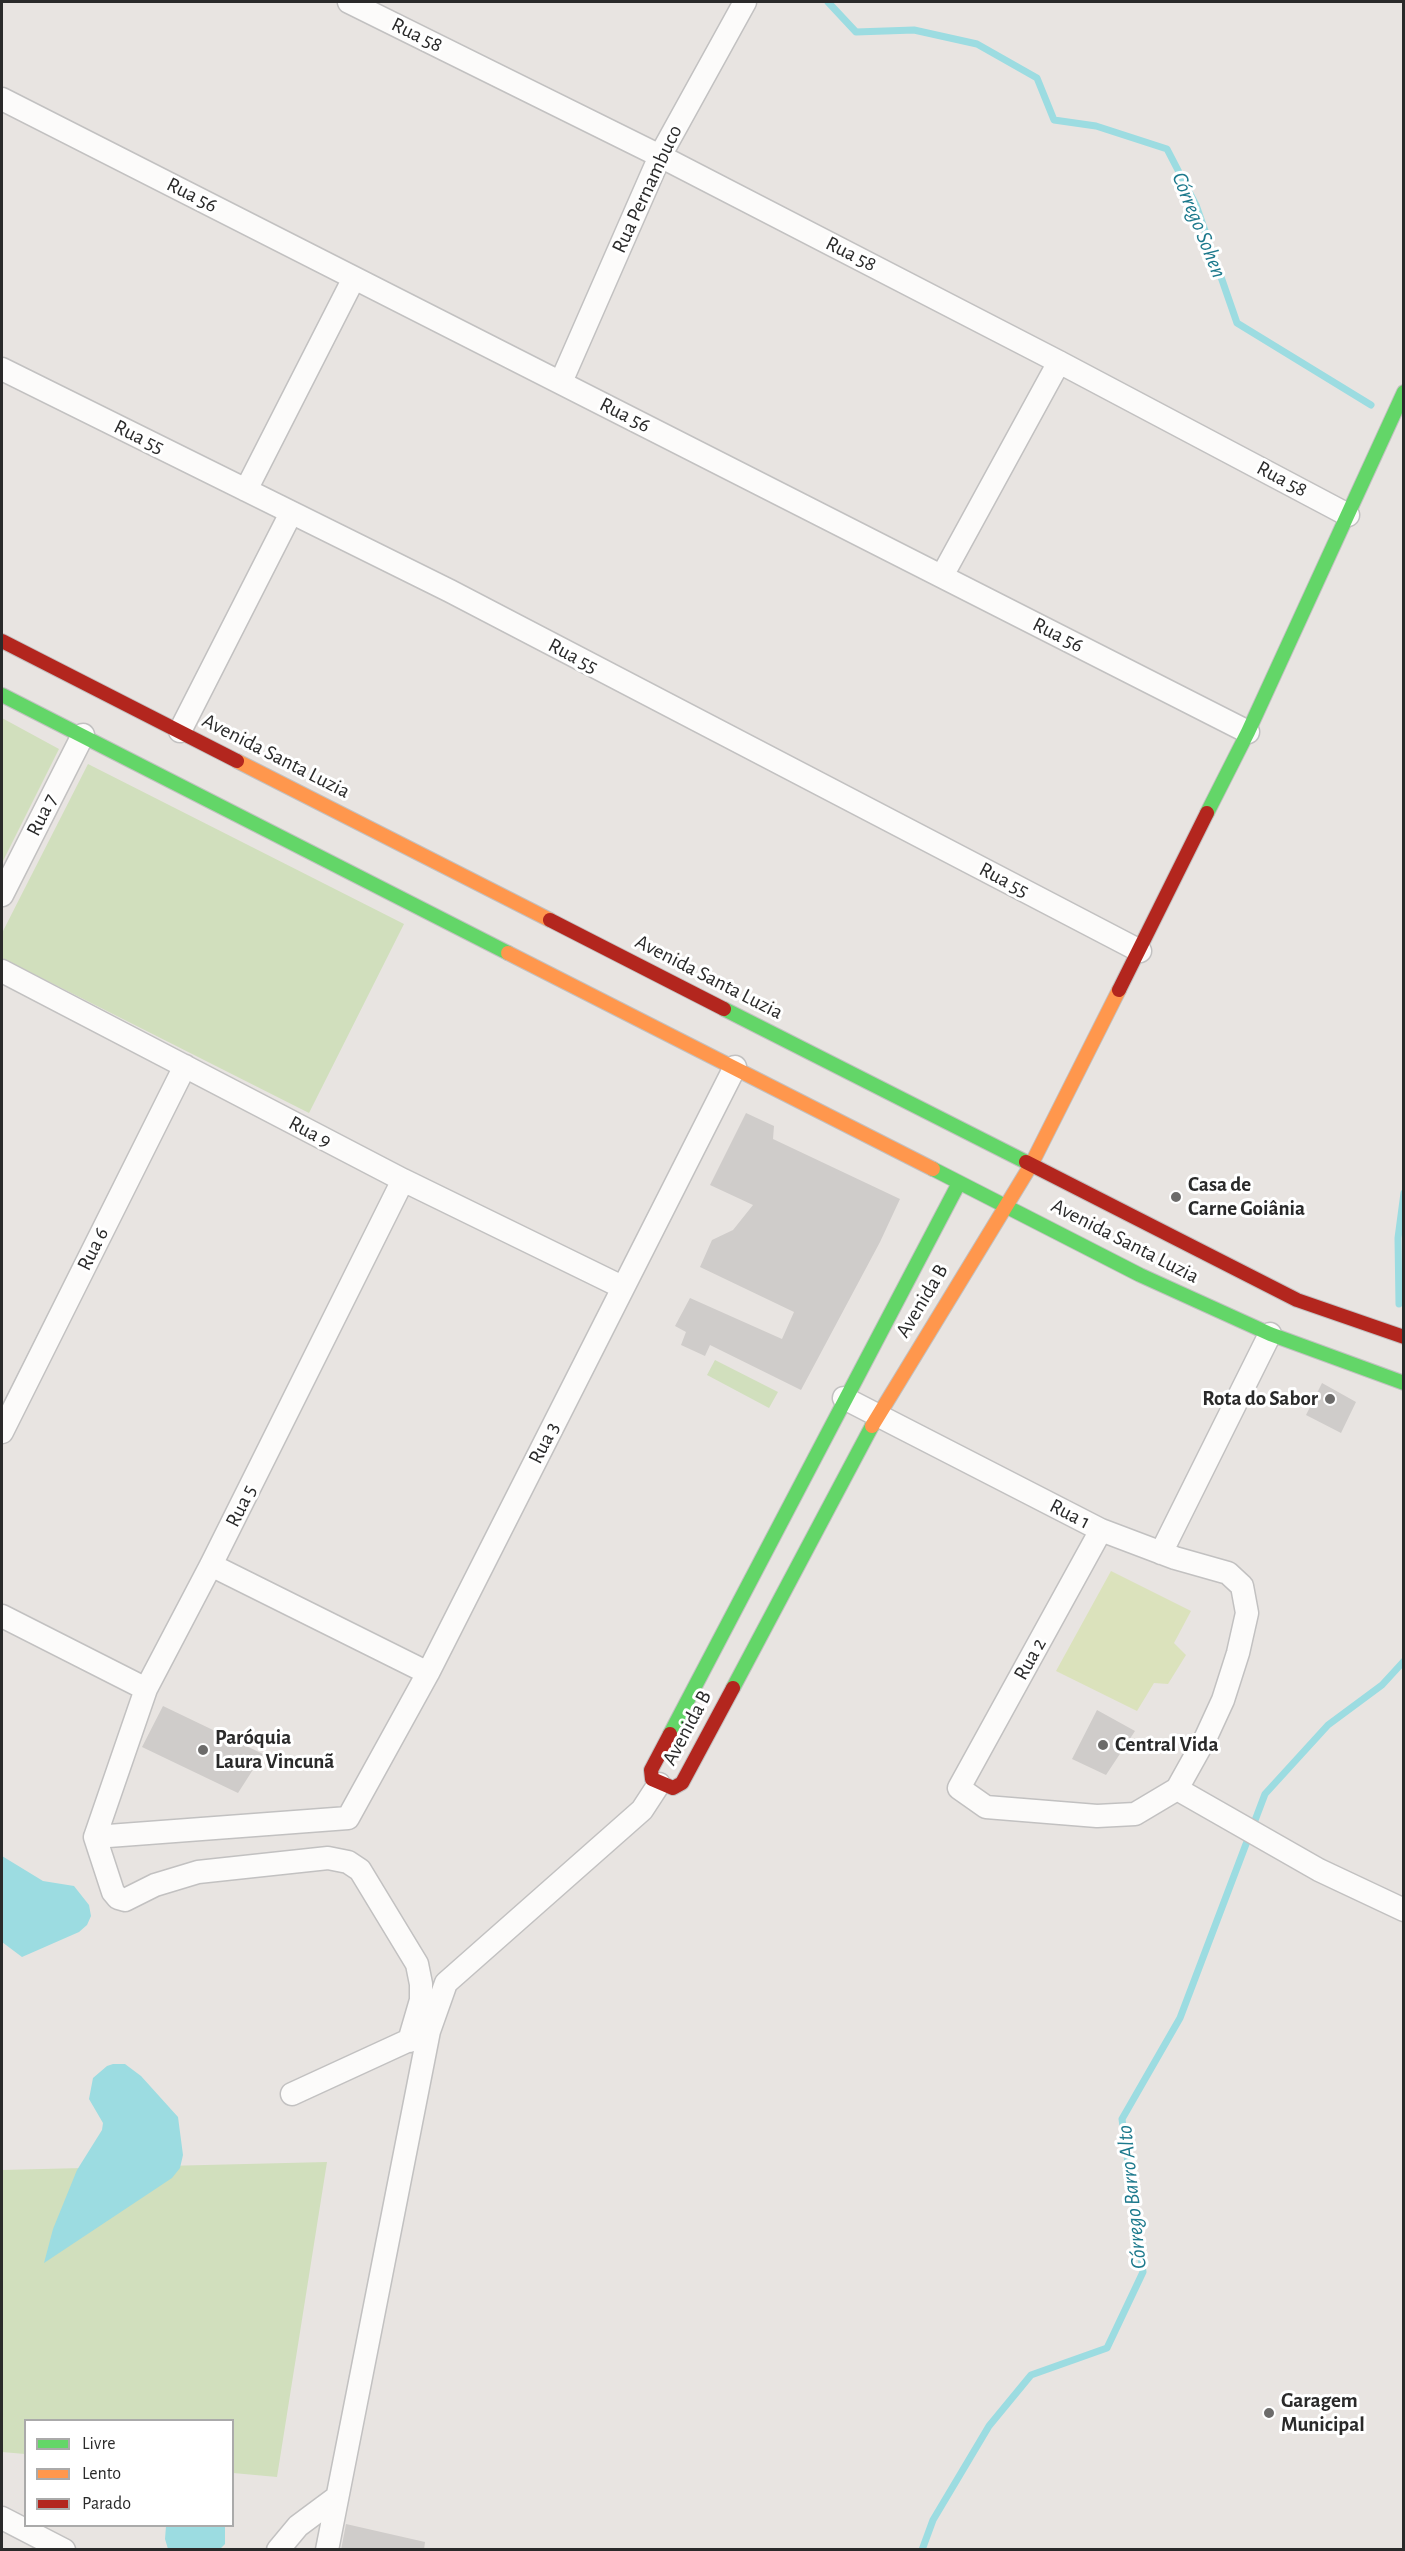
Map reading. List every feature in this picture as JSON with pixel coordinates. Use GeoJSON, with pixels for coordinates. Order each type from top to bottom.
{"type":"FeatureCollection","features":[{"type":"Feature","properties":{"kind":"street","name":"Rua 58"},"geometry":{"type":"LineString","coordinates":[[349,2],[660,156],[1059,362],[1348,515]]}},
{"type":"Feature","properties":{"kind":"street","name":"Rua Pernambuco"},"geometry":{"type":"LineString","coordinates":[[561,382],[660,156],[745,2]]}},
{"type":"Feature","properties":{"kind":"street","name":"Rua 56"},"geometry":{"type":"LineString","coordinates":[[2,99],[1248,732]]}},
{"type":"Feature","properties":{"kind":"street"},"geometry":{"type":"LineString","coordinates":[[246,490],[354,278]]}},
{"type":"Feature","properties":{"kind":"street"},"geometry":{"type":"LineString","coordinates":[[942,576],[1059,362]]}},
{"type":"Feature","properties":{"kind":"street","name":"Rua 55"},"geometry":{"type":"LineString","coordinates":[[2,369],[450,591],[1140,951]]}},
{"type":"Feature","properties":{"kind":"street","name":"Avenida B"},"geometry":{"type":"LineString","coordinates":[[959,1183],[844,1398],[651,1770],[652,1779],[659,1784],[673,1788],[682,1783],[878,1416],[1031,1165],[1248,732],[1404,392]]}},
{"type":"Feature","properties":{"kind":"street"},"geometry":{"type":"LineString","coordinates":[[180,732],[291,513]]}},
{"type":"Feature","properties":{"kind":"street","name":"Avenida Santa Luzia"},"geometry":{"type":"LineString","coordinates":[[2,641],[180,732],[384,841],[1297,1300],[1404,1337]]}},
{"type":"Feature","properties":{"kind":"street","name":"Avenida Santa Luzia"},"geometry":{"type":"LineString","coordinates":[[2,695],[368,874],[735,1067],[1140,1275],[1269,1334],[1404,1383]]}},
{"type":"Feature","properties":{"kind":"street","name":"Rua 7"},"geometry":{"type":"LineString","coordinates":[[2,895],[83,735]]}},
{"type":"Feature","properties":{"kind":"street","name":"Rua 9"},"geometry":{"type":"LineString","coordinates":[[2,971],[403,1180],[622,1287]]}},
{"type":"Feature","properties":{"kind":"street","name":"Rua 6"},"geometry":{"type":"LineString","coordinates":[[2,1432],[185,1066]]}},
{"type":"Feature","properties":{"kind":"street","name":"Rua 3"},"geometry":{"type":"LineString","coordinates":[[95,1838],[348,1818],[428,1673],[735,1067]]}},
{"type":"Feature","properties":{"kind":"street","name":"Rua 5"},"geometry":{"type":"LineString","coordinates":[[95,1838],[146,1689],[211,1565],[403,1180]]}},
{"type":"Feature","properties":{"kind":"street"},"geometry":{"type":"LineString","coordinates":[[1161,1553],[1269,1334]]}},
{"type":"Feature","properties":{"kind":"street","name":"Rua 1"},"geometry":{"type":"LineString","coordinates":[[844,1398],[1101,1530],[1161,1553],[1228,1573],[1242,1586],[1247,1613],[1223,1700],[1206,1737],[1177,1789]]}},
{"type":"Feature","properties":{"kind":"street","name":"Rua 2"},"geometry":{"type":"LineString","coordinates":[[1101,1530],[959,1788],[986,1807],[1097,1816],[1135,1814],[1177,1789]]}},
{"type":"Feature","properties":{"kind":"street"},"geometry":{"type":"LineString","coordinates":[[211,1565],[428,1673]]}},
{"type":"Feature","properties":{"kind":"street"},"geometry":{"type":"LineString","coordinates":[[2,1616],[146,1689]]}},
{"type":"Feature","properties":{"kind":"street"},"geometry":{"type":"LineString","coordinates":[[292,2094],[419,2036],[446,1983],[642,1810],[659,1784]]}},
{"type":"Feature","properties":{"kind":"street"},"geometry":{"type":"LineString","coordinates":[[1177,1789],[1319,1870],[1404,1910]]}},
{"type":"Feature","properties":{"kind":"street"},"geometry":{"type":"LineString","coordinates":[[95,1838],[113,1892],[118,1898],[125,1900],[154,1885],[198,1872],[328,1858],[348,1862],[360,1870],[417,1964],[421,1984],[419,2036],[327,2550]]}},
{"type":"Feature","properties":{"kind":"street"},"geometry":{"type":"LineString","coordinates":[[278,2550],[298,2526],[337,2497]]}},
{"type":"Feature","properties":{"kind":"street"},"geometry":{"type":"LineString","coordinates":[[2,2518],[64,2550]]}},
{"type":"Feature","properties":{"kind":"green space"},"geometry":{"type":"Polygon","coordinates":[[[2,718],[59,749],[2,863],[2,718]]]}},
{"type":"Feature","properties":{"kind":"green space"},"geometry":{"type":"Polygon","coordinates":[[[88,764],[404,924],[309,1113],[2,958],[2,933],[88,764]]]}},
{"type":"Feature","properties":{"kind":"green space"},"geometry":{"type":"Polygon","coordinates":[[[715,1360],[778,1392],[769,1408],[707,1375],[715,1360]]]}},
{"type":"Feature","properties":{"kind":"green space"},"geometry":{"type":"Polygon","coordinates":[[[1111,1571],[1191,1611],[1174,1643],[1186,1655],[1168,1684],[1154,1683],[1137,1711],[1056,1671],[1111,1571]]]}},
{"type":"Feature","properties":{"kind":"green space"},"geometry":{"type":"Polygon","coordinates":[[[327,2162],[277,2477],[234,2473],[234,2419],[24,2419],[24,2454],[2,2452],[2,2170],[327,2162]]]}},
{"type":"Feature","properties":{"kind":"water"},"geometry":{"type":"Polygon","coordinates":[[[2,1856],[43,1881],[74,1886],[89,1905],[91,1916],[87,1925],[79,1932],[22,1957],[2,1942],[2,1856]]]}},
{"type":"Feature","properties":{"kind":"water"},"geometry":{"type":"Polygon","coordinates":[[[125,2064],[141,2076],[178,2117],[183,2155],[180,2168],[172,2178],[44,2263],[53,2229],[77,2170],[102,2130],[103,2123],[89,2099],[93,2078],[107,2066],[125,2064]]]}},
{"type":"Feature","properties":{"kind":"water"},"geometry":{"type":"Polygon","coordinates":[[[166,2527],[225,2527],[225,2544],[220,2549],[168,2549],[165,2539],[166,2527]]]}},
{"type":"Feature","properties":{"kind":"building"},"geometry":{"type":"Polygon","coordinates":[[[746,1113],[774,1126],[773,1139],[900,1199],[880,1242],[801,1390],[710,1345],[705,1356],[681,1345],[686,1332],[675,1326],[690,1298],[782,1339],[794,1312],[700,1267],[712,1240],[733,1230],[753,1205],[710,1185],[746,1113]]]}},
{"type":"Feature","properties":{"kind":"building"},"geometry":{"type":"Polygon","coordinates":[[[1322,1383],[1356,1402],[1341,1433],[1306,1415],[1322,1383]]]}},
{"type":"Feature","properties":{"kind":"building","name":"Paróquia Laura Vincunã"},"geometry":{"type":"Polygon","coordinates":[[[163,1706],[263,1754],[238,1793],[142,1747],[163,1706]]]}},
{"type":"Feature","properties":{"kind":"building","name":"Central Vida"},"geometry":{"type":"Polygon","coordinates":[[[1097,1710],[1135,1731],[1106,1775],[1072,1759],[1097,1710]]]}},
{"type":"Feature","properties":{"kind":"building"},"geometry":{"type":"Polygon","coordinates":[[[346,2524],[425,2542],[424,2550],[341,2550],[346,2524]]]}},
{"type":"Feature","properties":{"kind":"waterway","name":"Córrego Sohen"},"geometry":{"type":"LineString","coordinates":[[828,2],[856,32],[914,30],[977,44],[1037,78],[1054,120],[1096,126],[1167,149],[1196,205],[1237,323],[1371,405]]}},
{"type":"Feature","properties":{"kind":"waterway","name":"Córrego Barro Alto"},"geometry":{"type":"LineString","coordinates":[[1399,1304],[1398,1238],[1404,1193]]}},
{"type":"Feature","properties":{"kind":"waterway","name":"Córrego Barro Alto"},"geometry":{"type":"LineString","coordinates":[[922,2550],[933,2520],[989,2426],[1031,2375],[1107,2348],[1143,2272],[1122,2119],[1180,2018],[1265,1794],[1328,1725],[1382,1685],[1404,1661]]}},
{"type":"Feature","properties":{"kind":"traffic: fast"},"geometry":{"type":"LineString","coordinates":[[1207,813],[1248,732],[1404,392]]}},
{"type":"Feature","properties":{"kind":"traffic: fast"},"geometry":{"type":"LineString","coordinates":[[2,695],[508,953]]}},
{"type":"Feature","properties":{"kind":"traffic: fast"},"geometry":{"type":"LineString","coordinates":[[724,1009],[1026,1162]]}},
{"type":"Feature","properties":{"kind":"traffic: fast"},"geometry":{"type":"LineString","coordinates":[[933,1169],[1140,1275],[1270,1334],[1404,1383]]}},
{"type":"Feature","properties":{"kind":"traffic: fast"},"geometry":{"type":"LineString","coordinates":[[670,1734],[959,1183]]}},
{"type":"Feature","properties":{"kind":"traffic: fast"},"geometry":{"type":"LineString","coordinates":[[733,1688],[872,1426]]}},
{"type":"Feature","properties":{"kind":"traffic: slow"},"geometry":{"type":"LineString","coordinates":[[237,761],[550,920]]}},
{"type":"Feature","properties":{"kind":"traffic: slow"},"geometry":{"type":"LineString","coordinates":[[508,953],[933,1169]]}},
{"type":"Feature","properties":{"kind":"traffic: slow"},"geometry":{"type":"LineString","coordinates":[[872,1426],[1031,1165],[1119,990]]}},
{"type":"Feature","properties":{"kind":"traffic: jam"},"geometry":{"type":"LineString","coordinates":[[2,641],[237,761]]}},
{"type":"Feature","properties":{"kind":"traffic: jam"},"geometry":{"type":"LineString","coordinates":[[1119,990],[1207,813]]}},
{"type":"Feature","properties":{"kind":"traffic: jam"},"geometry":{"type":"LineString","coordinates":[[550,920],[724,1009]]}},
{"type":"Feature","properties":{"kind":"traffic: jam"},"geometry":{"type":"LineString","coordinates":[[1026,1162],[1297,1300],[1404,1337]]}},
{"type":"Feature","properties":{"kind":"traffic: jam"},"geometry":{"type":"LineString","coordinates":[[670,1734],[651,1770],[652,1779],[673,1788],[682,1783],[733,1688]]}},
{"type":"Feature","properties":{"kind":"place","name":"Casa de Carne Goiânia"},"geometry":{"type":"Point","coordinates":[1176,1197]}},
{"type":"Feature","properties":{"kind":"place","name":"Rota do Sabor"},"geometry":{"type":"Point","coordinates":[1330,1399]}},
{"type":"Feature","properties":{"kind":"place","name":"Central Vida"},"geometry":{"type":"Point","coordinates":[1103,1745]}},
{"type":"Feature","properties":{"kind":"place","name":"Paróquia Laura Vincunã"},"geometry":{"type":"Point","coordinates":[203,1750]}},
{"type":"Feature","properties":{"kind":"place","name":"Garagem Municipal"},"geometry":{"type":"Point","coordinates":[1269,2413]}}]}
